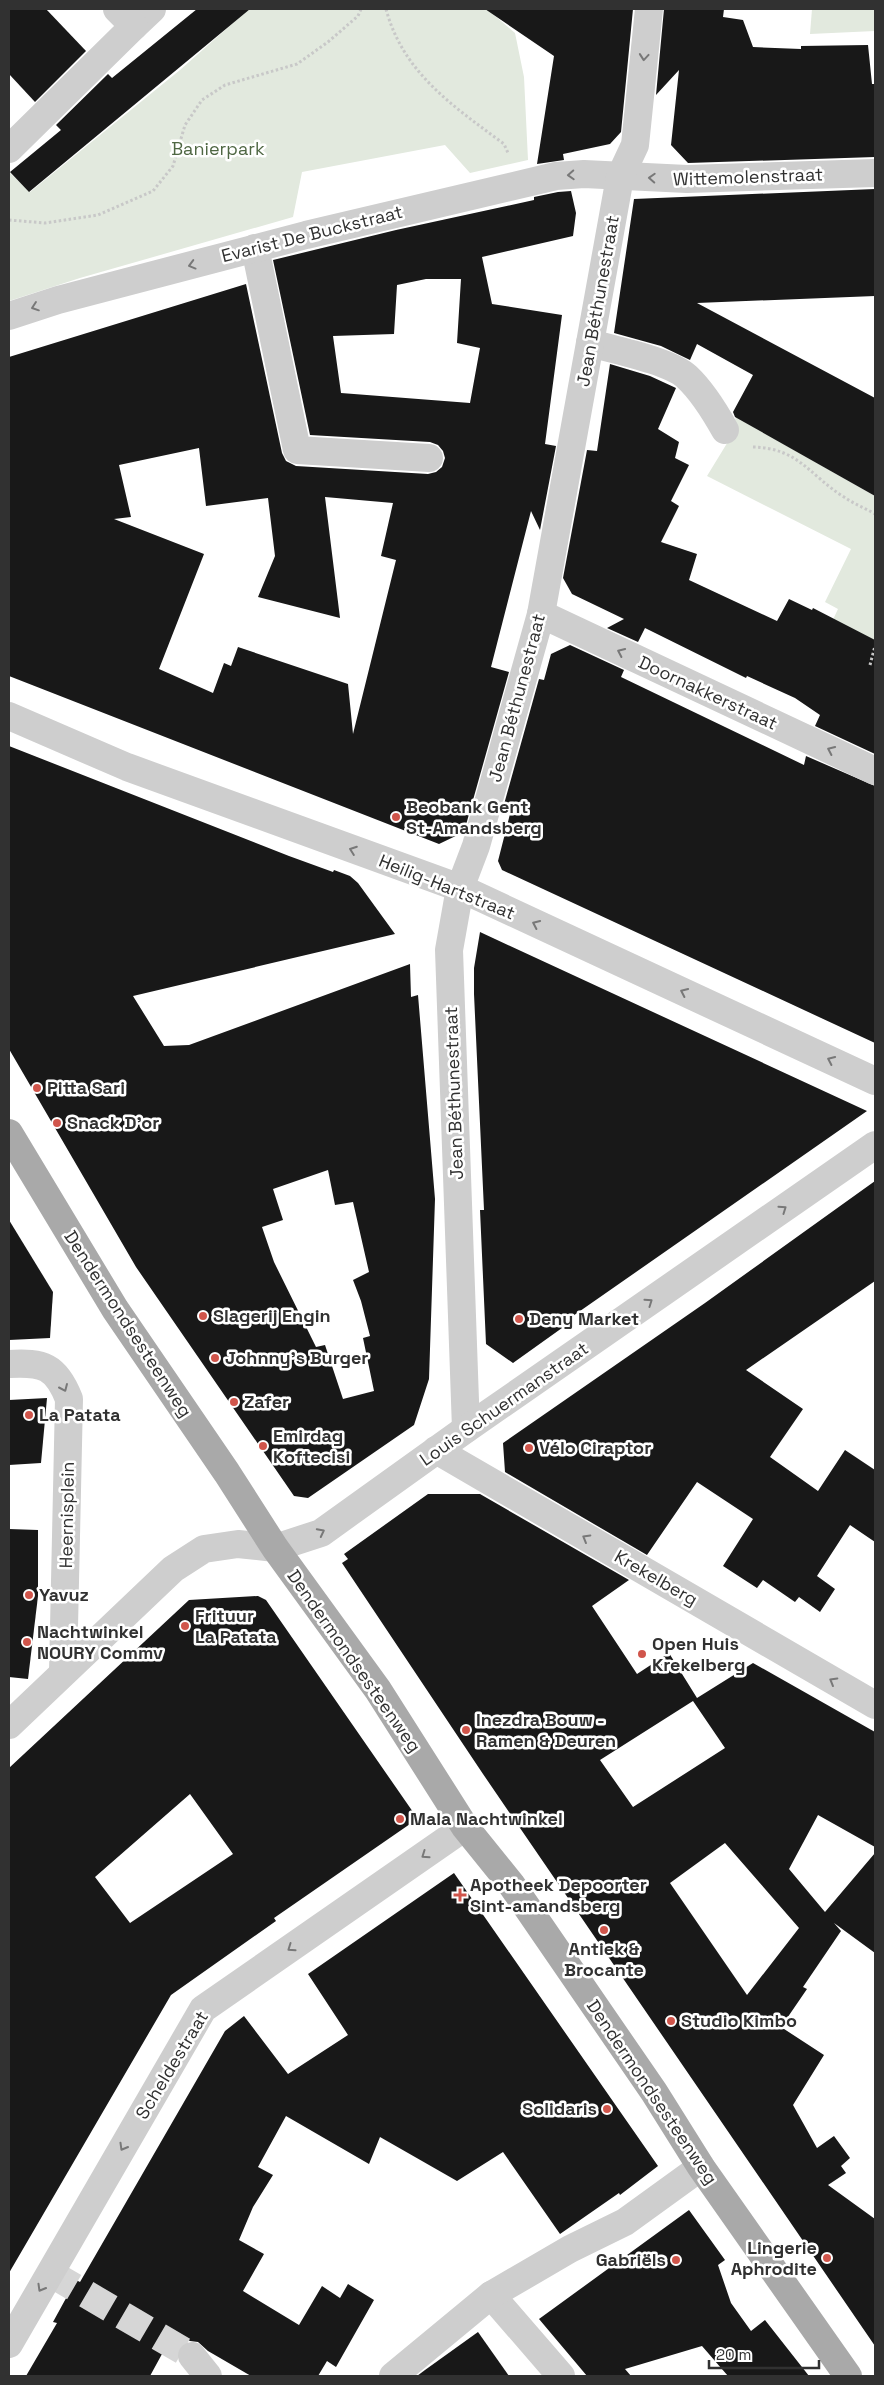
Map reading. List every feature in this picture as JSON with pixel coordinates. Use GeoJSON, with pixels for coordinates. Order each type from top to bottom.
{"type":"FeatureCollection","features":[{"type":"Feature","properties":{"kind":"main road","name":"Dendermondsesteenweg"},"geometry":{"type":"LineString","coordinates":[[9,1134],[115,1309],[275,1548],[378,1690],[465,1827],[511,1884],[654,2092],[701,2167],[848,2376]]}},
{"type":"Feature","properties":{"kind":"street","name":"Jean Béthunestraat"},"geometry":{"type":"LineString","coordinates":[[466,1429],[449,950],[460,888],[476,846],[541,614],[620,176],[635,145],[649,9]]}},
{"type":"Feature","properties":{"kind":"street"},"geometry":{"type":"LineString","coordinates":[[9,149],[134,14]]}},
{"type":"Feature","properties":{"kind":"street","name":"Evarist De Buckstraat"},"geometry":{"type":"LineString","coordinates":[[9,316],[58,300],[255,248],[556,176],[584,174],[620,176]]}},
{"type":"Feature","properties":{"kind":"street","name":"Wittemolenstraat"},"geometry":{"type":"LineString","coordinates":[[620,176],[687,179],[875,174]]}},
{"type":"Feature","properties":{"kind":"street"},"geometry":{"type":"LineString","coordinates":[[255,248],[297,450],[429,458]]}},
{"type":"Feature","properties":{"kind":"street"},"geometry":{"type":"LineString","coordinates":[[590,343],[674,368],[687,377],[714,409],[725,430]]}},
{"type":"Feature","properties":{"kind":"street","name":"Doornakkerstraat"},"geometry":{"type":"LineString","coordinates":[[541,614],[875,771]]}},
{"type":"Feature","properties":{"kind":"street","name":"Heilig-Hartstraat"},"geometry":{"type":"LineString","coordinates":[[9,716],[127,767],[460,888],[875,1081]]}},
{"type":"Feature","properties":{"kind":"street","name":"Louis Schuermanstraat"},"geometry":{"type":"LineString","coordinates":[[275,1548],[321,1533],[436,1450],[875,1145]]}},
{"type":"Feature","properties":{"kind":"street","name":"Heernisplein"},"geometry":{"type":"LineString","coordinates":[[17,1364],[47,1368],[62,1380],[69,1399],[63,1673]]}},
{"type":"Feature","properties":{"kind":"street","name":"Krekelberg"},"geometry":{"type":"LineString","coordinates":[[436,1450],[875,1705]]}},
{"type":"Feature","properties":{"kind":"street"},"geometry":{"type":"LineString","coordinates":[[9,1725],[173,1569],[204,1548],[238,1544],[275,1548]]}},
{"type":"Feature","properties":{"kind":"street","name":"Scheldestraat"},"geometry":{"type":"LineString","coordinates":[[9,2344],[203,2010],[465,1827]]}},
{"type":"Feature","properties":{"kind":"street"},"geometry":{"type":"LineString","coordinates":[[393,2376],[491,2295],[570,2249],[625,2222],[701,2167]]}},
{"type":"Feature","properties":{"kind":"street"},"geometry":{"type":"LineString","coordinates":[[491,2295],[560,2376]]}},
{"type":"Feature","properties":{"kind":"path"},"geometry":{"type":"LineString","coordinates":[[9,220],[45,223],[98,215],[153,191],[173,166],[185,125],[202,100],[225,85],[297,64],[328,42],[358,16],[361,9]]}},
{"type":"Feature","properties":{"kind":"path"},"geometry":{"type":"LineString","coordinates":[[386,9],[391,27],[415,70],[447,102],[504,144],[522,184]]}},
{"type":"Feature","properties":{"kind":"path"},"geometry":{"type":"LineString","coordinates":[[725,430],[748,447],[764,447],[796,458],[843,497],[875,514]]}},
{"type":"Feature","properties":{"kind":"path"},"geometry":{"type":"LineString","coordinates":[[870,664],[875,646]]}},
{"type":"Feature","properties":{"kind":"green space","name":"Banierpark"},"geometry":{"type":"Polygon","coordinates":[[[245,9],[487,9],[515,33],[524,77],[528,160],[470,173],[445,145],[302,172],[293,217],[80,278],[9,301],[9,172],[30,192],[180,70],[242,15],[245,9]]]}},
{"type":"Feature","properties":{"kind":"green space"},"geometry":{"type":"Polygon","coordinates":[[[812,9],[875,9],[875,31],[810,34],[812,9]]]}},
{"type":"Feature","properties":{"kind":"green space"},"geometry":{"type":"Polygon","coordinates":[[[736,417],[875,496],[875,642],[872,639],[822,643],[838,609],[825,602],[851,549],[707,476],[729,440],[736,417]]]}},
{"type":"Feature","properties":{"kind":"building"},"geometry":{"type":"Polygon","coordinates":[[[9,9],[46,9],[86,51],[35,102],[9,74],[9,9]]]}},
{"type":"Feature","properties":{"kind":"building"},"geometry":{"type":"Polygon","coordinates":[[[197,9],[250,9],[29,192],[10,172],[61,130],[56,125],[108,74],[112,78],[197,9]]]}},
{"type":"Feature","properties":{"kind":"building"},"geometry":{"type":"Polygon","coordinates":[[[485,9],[633,9],[621,132],[610,144],[563,154],[564,160],[537,164],[554,56],[485,9]]]}},
{"type":"Feature","properties":{"kind":"building"},"geometry":{"type":"Polygon","coordinates":[[[664,9],[724,9],[723,17],[743,20],[753,47],[801,49],[801,46],[868,45],[872,84],[875,84],[875,157],[688,163],[671,145],[679,70],[656,95],[664,9]]]}},
{"type":"Feature","properties":{"kind":"building"},"geometry":{"type":"Polygon","coordinates":[[[875,189],[875,296],[697,303],[875,398],[875,496],[735,417],[733,412],[753,375],[697,344],[690,360],[661,346],[614,333],[634,199],[875,189]]]}},
{"type":"Feature","properties":{"kind":"building"},"geometry":{"type":"Polygon","coordinates":[[[571,191],[576,213],[573,236],[482,257],[492,304],[562,315],[545,444],[556,446],[540,530],[531,511],[491,667],[509,672],[464,832],[439,844],[9,676],[9,357],[246,284],[282,453],[286,461],[296,466],[428,474],[436,472],[442,467],[445,458],[443,451],[438,445],[430,442],[310,435],[273,260],[396,230],[534,200],[534,197],[571,191]],[[426,279],[397,285],[394,334],[333,336],[341,393],[470,403],[480,348],[457,343],[461,279],[426,279]],[[199,448],[119,465],[131,517],[114,519],[204,554],[159,669],[213,693],[224,663],[231,666],[238,647],[348,684],[353,734],[396,560],[381,556],[393,503],[325,497],[340,618],[258,597],[275,556],[268,498],[206,506],[199,448]]]}},
{"type":"Feature","properties":{"kind":"building"},"geometry":{"type":"Polygon","coordinates":[[[610,364],[650,376],[676,388],[658,429],[679,442],[675,458],[689,465],[671,501],[679,506],[661,542],[697,554],[689,580],[777,621],[789,599],[812,610],[813,608],[875,640],[875,754],[815,726],[820,715],[795,698],[747,676],[746,678],[645,628],[638,642],[607,628],[624,619],[572,594],[563,578],[587,450],[597,451],[610,364]]]}},
{"type":"Feature","properties":{"kind":"building"},"geometry":{"type":"Polygon","coordinates":[[[570,645],[624,670],[621,677],[804,765],[806,756],[875,786],[875,1043],[502,870],[498,861],[511,810],[501,815],[539,679],[544,680],[551,654],[570,645]]]}},
{"type":"Feature","properties":{"kind":"building"},"geometry":{"type":"Polygon","coordinates":[[[9,746],[289,856],[350,876],[358,883],[395,934],[133,996],[164,1046],[189,1045],[410,964],[411,997],[418,995],[435,1199],[429,1379],[414,1425],[308,1498],[294,1496],[136,1267],[9,1049],[9,746]],[[328,1170],[273,1189],[283,1220],[262,1227],[274,1262],[316,1347],[325,1345],[343,1399],[374,1391],[363,1338],[370,1336],[361,1301],[353,1280],[369,1272],[353,1202],[335,1205],[328,1170]]]}},
{"type":"Feature","properties":{"kind":"building"},"geometry":{"type":"Polygon","coordinates":[[[480,932],[867,1111],[560,1325],[562,1328],[513,1363],[486,1344],[480,1210],[484,1210],[474,994],[474,968],[480,932]]]}},
{"type":"Feature","properties":{"kind":"building"},"geometry":{"type":"Polygon","coordinates":[[[875,1181],[875,1281],[746,1370],[803,1409],[770,1457],[818,1491],[845,1450],[875,1470],[875,1542],[850,1525],[817,1576],[835,1589],[820,1612],[799,1597],[795,1602],[763,1580],[757,1588],[723,1566],[753,1519],[697,1482],[647,1555],[505,1472],[503,1443],[705,1303],[875,1181]]]}},
{"type":"Feature","properties":{"kind":"building"},"geometry":{"type":"Polygon","coordinates":[[[9,1220],[53,1292],[50,1338],[9,1340],[9,1220]]]}},
{"type":"Feature","properties":{"kind":"building"},"geometry":{"type":"Polygon","coordinates":[[[47,1398],[41,1463],[9,1465],[9,1400],[47,1398]]]}},
{"type":"Feature","properties":{"kind":"building"},"geometry":{"type":"Polygon","coordinates":[[[428,1494],[480,1494],[629,1580],[592,1606],[637,1674],[669,1653],[697,1698],[753,1663],[875,1732],[875,1847],[818,1815],[789,1869],[825,1912],[875,1853],[875,1953],[834,1923],[841,1931],[803,1987],[807,1989],[781,2027],[824,2055],[793,2105],[817,2148],[834,2136],[850,2158],[841,2166],[846,2173],[828,2185],[875,2219],[875,2346],[483,1774],[342,1563],[348,1559],[344,1554],[428,1494]],[[693,1701],[600,1760],[633,1807],[725,1748],[693,1701]],[[725,1843],[670,1883],[747,1995],[799,1928],[725,1843]]]}},
{"type":"Feature","properties":{"kind":"building"},"geometry":{"type":"Polygon","coordinates":[[[9,1529],[38,1530],[38,1596],[28,1679],[9,1677],[9,1529]]]}},
{"type":"Feature","properties":{"kind":"building"},"geometry":{"type":"Polygon","coordinates":[[[258,1596],[266,1600],[413,1812],[410,1824],[274,1918],[276,1921],[171,1995],[9,2273],[9,1768],[189,1600],[258,1596]],[[190,1794],[95,1877],[130,1923],[233,1854],[190,1794]]]}},
{"type":"Feature","properties":{"kind":"building"},"geometry":{"type":"Polygon","coordinates":[[[454,1873],[658,2166],[620,2195],[619,2193],[560,2234],[503,2152],[457,2181],[380,2137],[369,2164],[286,2116],[258,2167],[273,2175],[253,2207],[239,2240],[264,2254],[243,2291],[299,2325],[322,2286],[340,2298],[348,2284],[374,2300],[336,2367],[327,2361],[318,2376],[251,2376],[208,2351],[198,2342],[190,2341],[174,2332],[150,2376],[26,2376],[57,2323],[53,2322],[76,2280],[80,2282],[225,2031],[244,2016],[288,2074],[348,2035],[308,1974],[454,1873]]]}},
{"type":"Feature","properties":{"kind":"building"},"geometry":{"type":"Polygon","coordinates":[[[689,2210],[725,2260],[718,2265],[731,2303],[751,2331],[765,2320],[809,2376],[728,2376],[702,2346],[625,2369],[631,2376],[587,2376],[539,2319],[689,2210]]]}},
{"type":"Feature","properties":{"kind":"building"},"geometry":{"type":"Polygon","coordinates":[[[478,2332],[509,2376],[417,2376],[425,2370],[478,2332]]]}},
{"type":"Feature","properties":{"kind":"tunnel"},"geometry":{"type":"LineString","coordinates":[[50,2273],[192,2356]]}},
{"type":"Feature","properties":{"kind":"place","name":"Beobank Gent St-Amandsberg"},"geometry":{"type":"Point","coordinates":[396,817]}},
{"type":"Feature","properties":{"kind":"place","name":"Pitta Sari"},"geometry":{"type":"Point","coordinates":[37,1088]}},
{"type":"Feature","properties":{"kind":"place","name":"Snack D’or"},"geometry":{"type":"Point","coordinates":[57,1123]}},
{"type":"Feature","properties":{"kind":"place","name":"Slagerij Engin"},"geometry":{"type":"Point","coordinates":[203,1316]}},
{"type":"Feature","properties":{"kind":"place","name":"Deny Market"},"geometry":{"type":"Point","coordinates":[519,1319]}},
{"type":"Feature","properties":{"kind":"place","name":"Johnny's Burger"},"geometry":{"type":"Point","coordinates":[215,1358]}},
{"type":"Feature","properties":{"kind":"place","name":"Zafer"},"geometry":{"type":"Point","coordinates":[234,1402]}},
{"type":"Feature","properties":{"kind":"place","name":"La Patata"},"geometry":{"type":"Point","coordinates":[29,1415]}},
{"type":"Feature","properties":{"kind":"place","name":"Emirdag Koftecisi"},"geometry":{"type":"Point","coordinates":[263,1446]}},
{"type":"Feature","properties":{"kind":"place","name":"Vélo Ciraptor"},"geometry":{"type":"Point","coordinates":[529,1448]}},
{"type":"Feature","properties":{"kind":"place","name":"Yavuz"},"geometry":{"type":"Point","coordinates":[29,1595]}},
{"type":"Feature","properties":{"kind":"place","name":"Frituur La Patata"},"geometry":{"type":"Point","coordinates":[185,1626]}},
{"type":"Feature","properties":{"kind":"place","name":"Nachtwinkel NOURY Commv"},"geometry":{"type":"Point","coordinates":[27,1642]}},
{"type":"Feature","properties":{"kind":"place","name":"Open Huis Krekelberg"},"geometry":{"type":"Point","coordinates":[642,1654]}},
{"type":"Feature","properties":{"kind":"place","name":"Inezdra Bouw - Ramen & Deuren"},"geometry":{"type":"Point","coordinates":[466,1730]}},
{"type":"Feature","properties":{"kind":"place","name":"Mala Nachtwinkel"},"geometry":{"type":"Point","coordinates":[400,1819]}},
{"type":"Feature","properties":{"kind":"place","name":"Apotheek Depoorter Sint-amandsberg"},"geometry":{"type":"Point","coordinates":[460,1895]}},
{"type":"Feature","properties":{"kind":"place","name":"Antiek & Brocante"},"geometry":{"type":"Point","coordinates":[604,1930]}},
{"type":"Feature","properties":{"kind":"place","name":"Studio Kimbo"},"geometry":{"type":"Point","coordinates":[671,2021]}},
{"type":"Feature","properties":{"kind":"place","name":"Solidaris"},"geometry":{"type":"Point","coordinates":[607,2109]}},
{"type":"Feature","properties":{"kind":"place","name":"Lingerie Aphrodite"},"geometry":{"type":"Point","coordinates":[827,2258]}},
{"type":"Feature","properties":{"kind":"place","name":"Gabriëls"},"geometry":{"type":"Point","coordinates":[676,2260]}}]}
